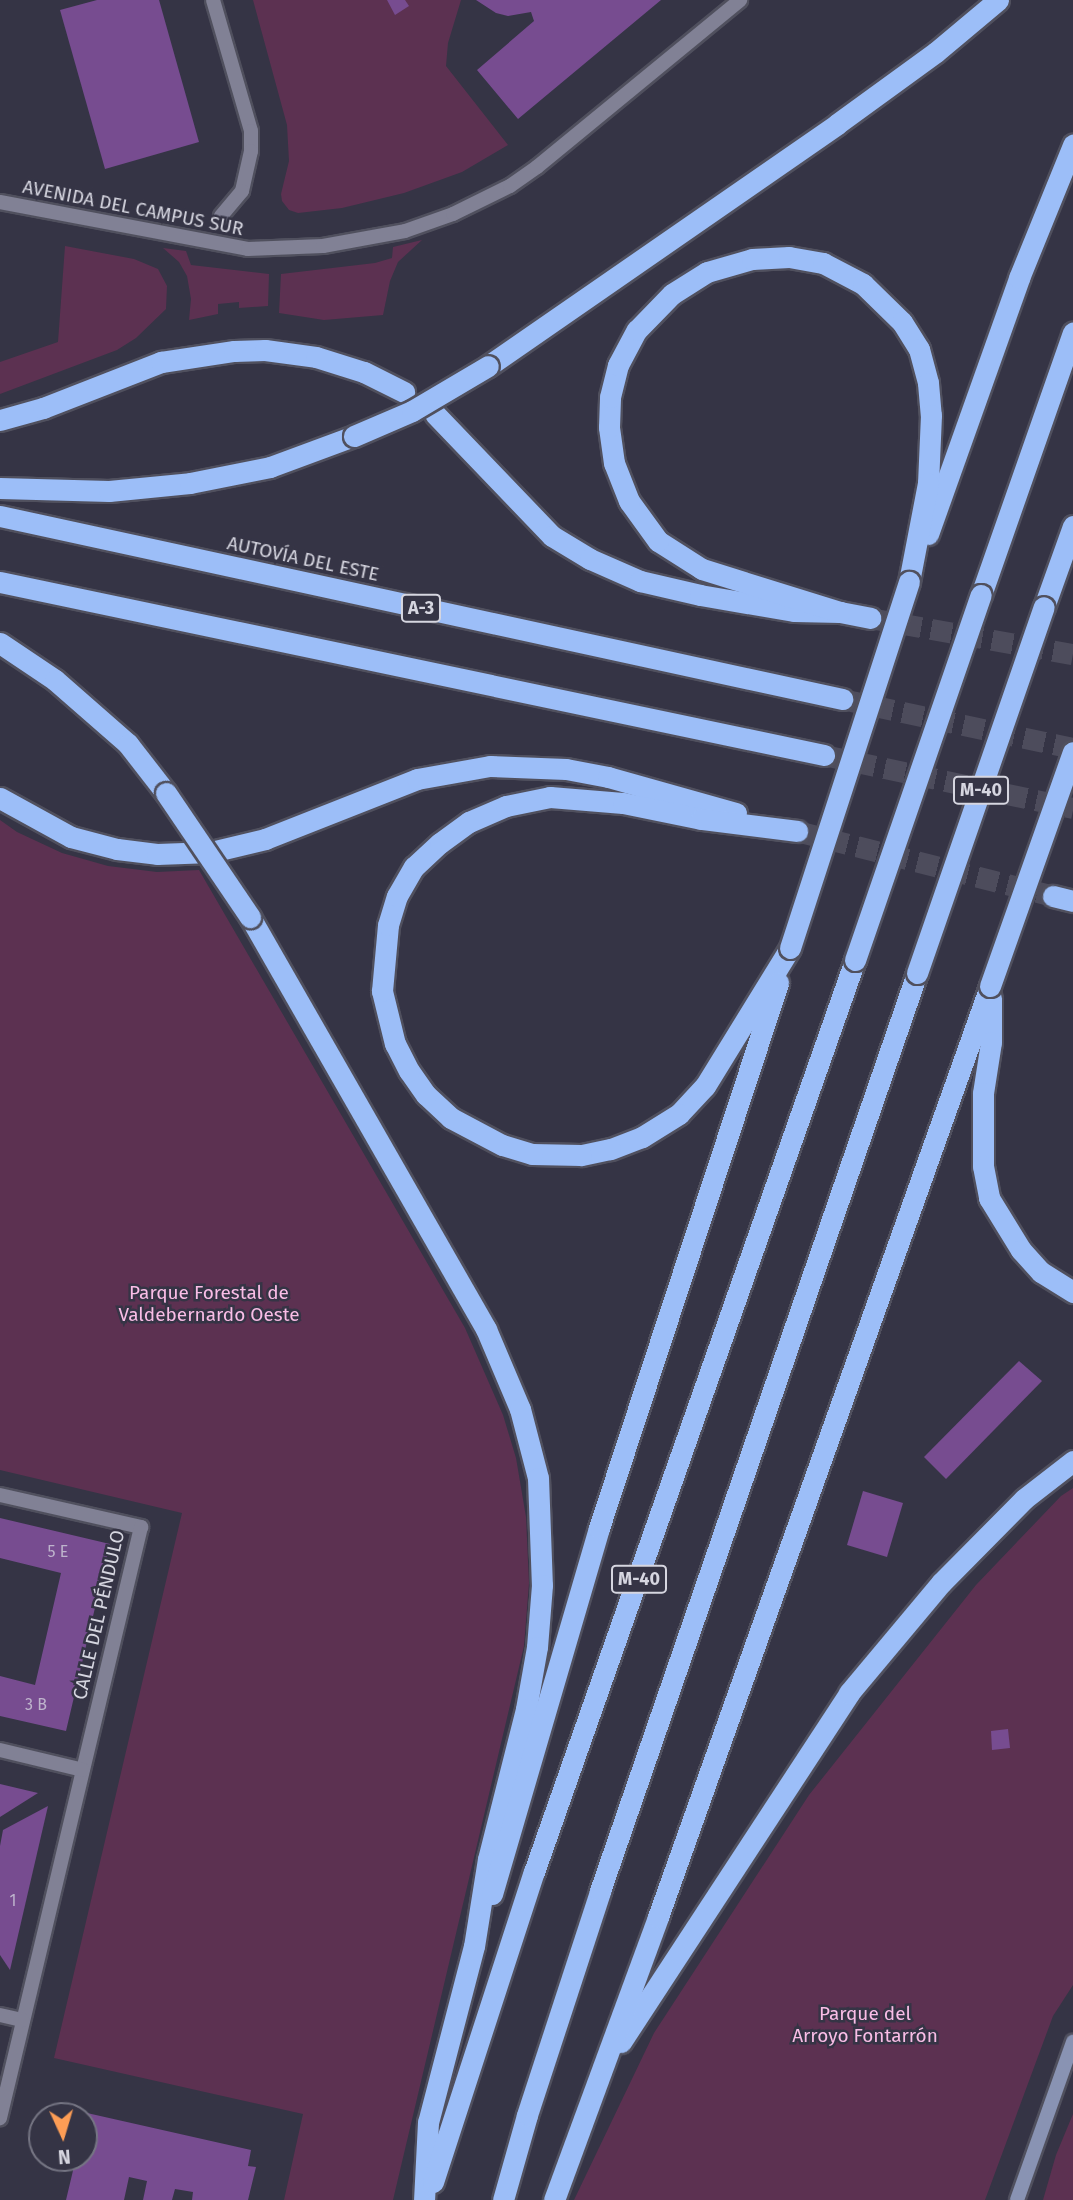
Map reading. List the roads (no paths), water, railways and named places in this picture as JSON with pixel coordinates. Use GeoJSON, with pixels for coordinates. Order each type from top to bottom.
{"type":"FeatureCollection","features":[{"type":"Feature","properties":{"kind":"highway"},"geometry":{"type":"LineString","coordinates":[[0,488],[109,491],[190,483],[270,467],[412,411],[488,366],[837,124],[936,51],[998,0]]}},
{"type":"Feature","properties":{"kind":"highway"},"geometry":{"type":"LineString","coordinates":[[426,2200],[428,2122],[474,1946],[503,1863],[599,1528],[909,582],[941,501],[1019,278],[1073,145]]}},
{"type":"Feature","properties":{"kind":"highway"},"geometry":{"type":"LineString","coordinates":[[870,618],[840,612],[702,569],[659,541],[629,501],[614,463],[609,427],[610,397],[618,365],[637,330],[672,294],[707,272],[752,259],[789,257],[822,263],[863,284],[902,322],[919,349],[928,383],[931,415],[928,483],[909,582]]}},
{"type":"Feature","properties":{"kind":"highway","name":"M-40"},"geometry":{"type":"LineString","coordinates":[[426,2200],[534,1871],[1073,333]]}},
{"type":"Feature","properties":{"kind":"highway"},"geometry":{"type":"LineString","coordinates":[[0,420],[43,408],[161,362],[234,351],[265,350],[316,357],[364,372],[404,392]]}},
{"type":"Feature","properties":{"kind":"highway"},"geometry":{"type":"LineString","coordinates":[[435,414],[552,536],[590,559],[640,581],[700,595],[794,611],[840,612]]}},
{"type":"Feature","properties":{"kind":"highway","name":"AUTOVÍA DEL ESTE"},"geometry":{"type":"LineString","coordinates":[[0,516],[842,699]]}},
{"type":"Feature","properties":{"kind":"highway","name":"M-40"},"geometry":{"type":"LineString","coordinates":[[503,2200],[527,2115],[600,1891],[1073,526]]}},
{"type":"Feature","properties":{"kind":"highway"},"geometry":{"type":"LineString","coordinates":[[0,582],[824,755]]}},
{"type":"Feature","properties":{"kind":"highway"},"geometry":{"type":"LineString","coordinates":[[0,643],[55,680],[128,744],[166,793],[250,917],[486,1329],[520,1409],[538,1478],[542,1572],[537,1647],[526,1709],[488,1859],[474,1946]]}},
{"type":"Feature","properties":{"kind":"highway"},"geometry":{"type":"LineString","coordinates":[[554,2200],[658,1917],[1073,752]]}},
{"type":"Feature","properties":{"kind":"highway"},"geometry":{"type":"LineString","coordinates":[[0,798],[71,836],[117,849],[190,854],[228,849],[265,839],[417,779],[478,768],[525,766],[566,769],[608,777],[797,831],[701,819],[623,803],[550,797],[506,806],[469,822],[440,843],[414,867],[397,896],[388,925],[382,991],[395,1044],[426,1096],[451,1118],[502,1145],[532,1154],[581,1155],[610,1149],[642,1137],[679,1114],[705,1086],[790,948]]}},
{"type":"Feature","properties":{"kind":"highway"},"geometry":{"type":"LineString","coordinates":[[990,986],[993,1008],[983,1093],[983,1166],[989,1198],[1021,1250],[1041,1272],[1073,1292]]}},
{"type":"Feature","properties":{"kind":"highway"},"geometry":{"type":"LineString","coordinates":[[599,2076],[849,1693],[941,1583],[1024,1499],[1073,1461]]}},
{"type":"Feature","properties":{"kind":"highway"},"geometry":{"type":"LineString","coordinates":[[1024,1499],[1073,1468]]}},
{"type":"Feature","properties":{"kind":"street"},"geometry":{"type":"LineString","coordinates":[[214,0],[251,131],[251,150],[242,191],[221,216]]}},
{"type":"Feature","properties":{"kind":"street","name":"AVENIDA DEL CAMPUS SUR"},"geometry":{"type":"LineString","coordinates":[[0,202],[213,245],[248,249],[311,247],[364,241],[405,231],[453,214],[510,186],[537,167],[740,0]]}},
{"type":"Feature","properties":{"kind":"street","name":"CALLE DEL PÉNDULO"},"geometry":{"type":"LineString","coordinates":[[0,1495],[141,1527],[83,1770]]}},
{"type":"Feature","properties":{"kind":"street"},"geometry":{"type":"LineString","coordinates":[[0,1750],[83,1770],[0,2118]]}},
{"type":"Feature","properties":{"kind":"street"},"geometry":{"type":"LineString","coordinates":[[0,2015],[22,2020]]}},
{"type":"Feature","properties":{"kind":"street"},"geometry":{"type":"LineString","coordinates":[[1017,2200],[1073,2042]]}},
{"type":"Feature","properties":{"kind":"tunnel"},"geometry":{"type":"LineString","coordinates":[[870,618],[1073,654]]}},
{"type":"Feature","properties":{"kind":"tunnel"},"geometry":{"type":"LineString","coordinates":[[842,699],[1073,748]]}},
{"type":"Feature","properties":{"kind":"tunnel"},"geometry":{"type":"LineString","coordinates":[[824,755],[1073,808]]}},
{"type":"Feature","properties":{"kind":"tunnel"},"geometry":{"type":"LineString","coordinates":[[797,831],[1053,896]]}},
{"type":"Feature","properties":{"kind":"park label","name":"Parque Forestal de Valdebernardo Oeste"},"geometry":{"type":"Point","coordinates":[209,1304]}},
{"type":"Feature","properties":{"kind":"park label","name":"Parque del Arroyo Fontarrón"},"geometry":{"type":"Point","coordinates":[865,2025]}}]}
